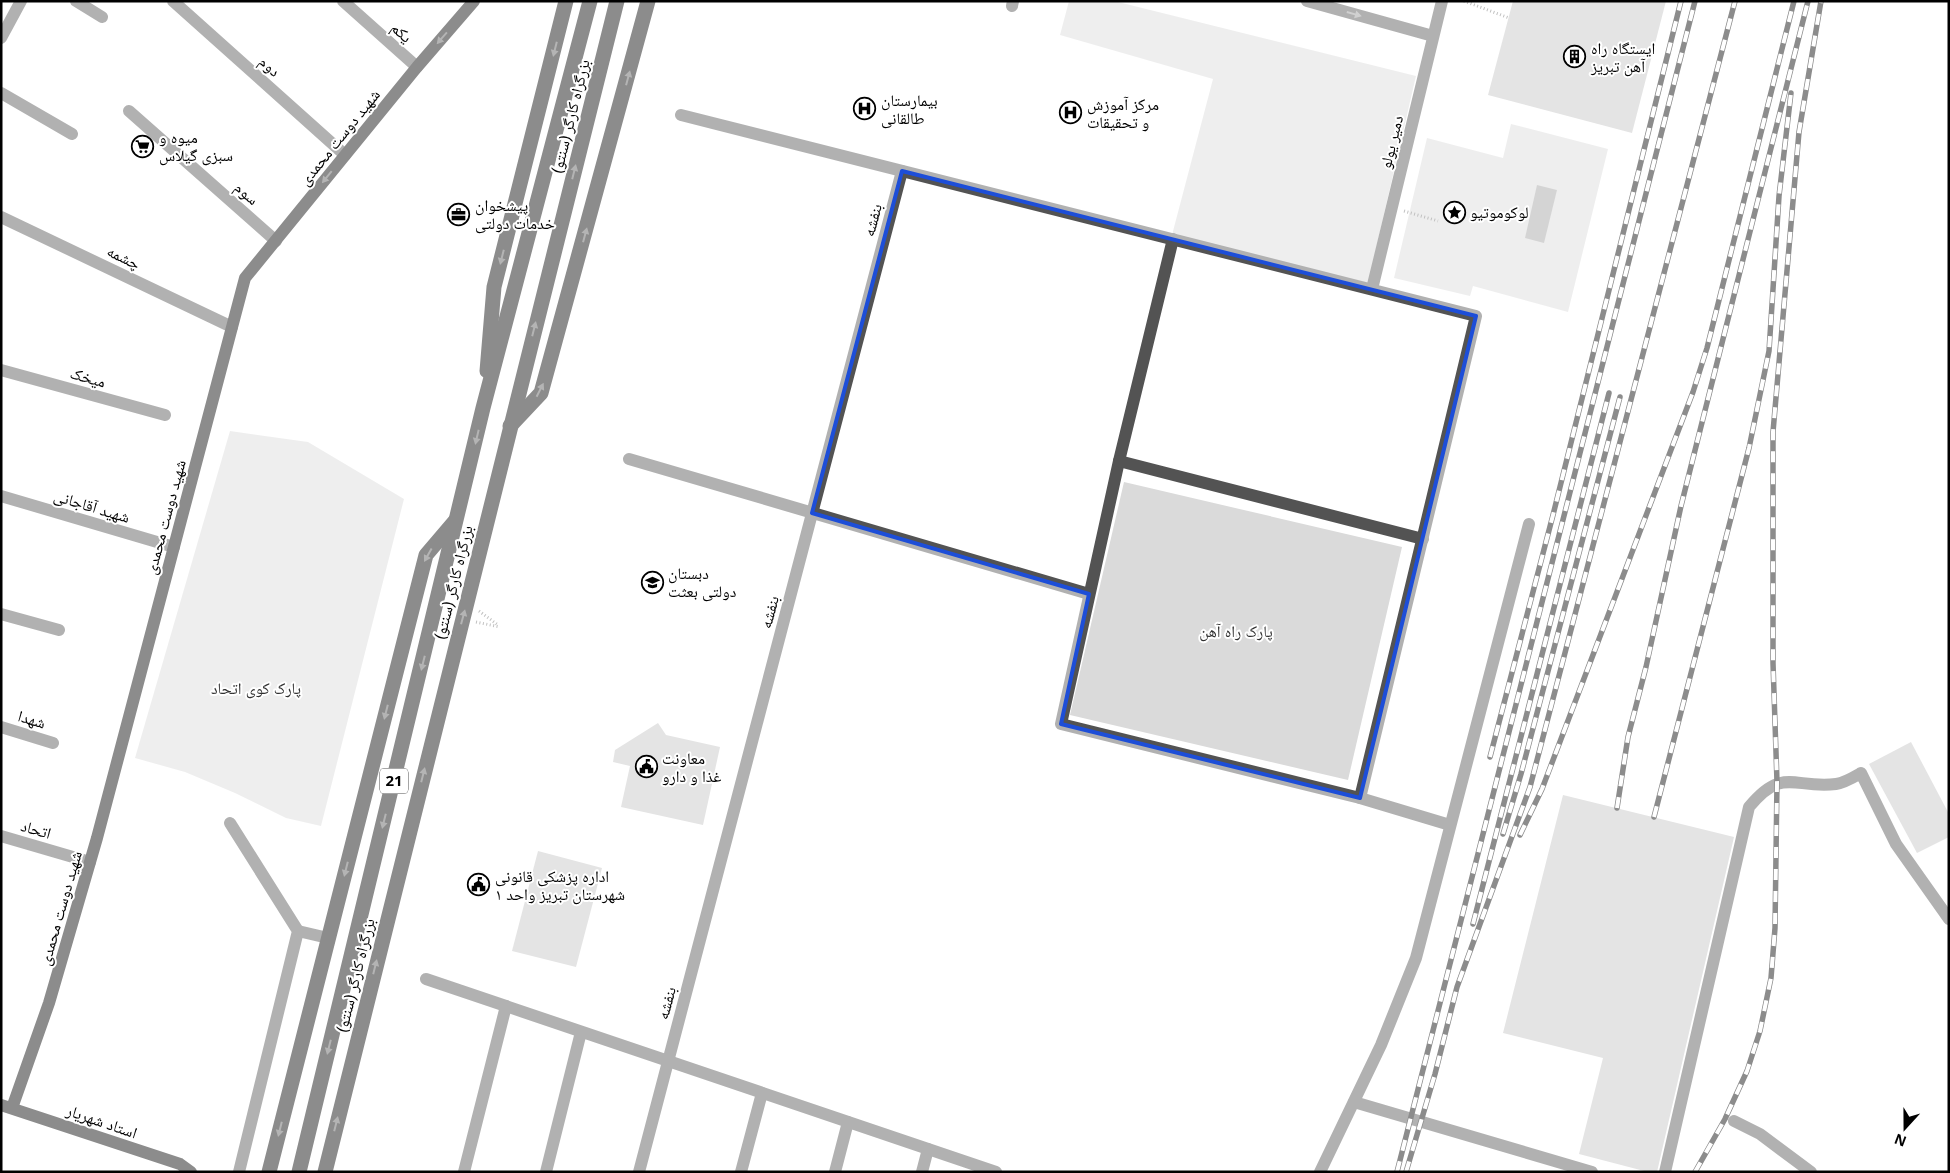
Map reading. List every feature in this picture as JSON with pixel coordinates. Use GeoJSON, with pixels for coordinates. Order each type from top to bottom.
{"type":"FeatureCollection","features":[{"type":"Feature","properties":{"kind":"highway","name":"21"},"geometry":{"type":"LineString","coordinates":[[484,408],[494,288],[566,1]]}},
{"type":"Feature","properties":{"kind":"highway","name":"بزرگراه کارگر (سنتو)"},"geometry":{"type":"LineString","coordinates":[[299,1172],[484,408],[590,1]]}},
{"type":"Feature","properties":{"kind":"highway","name":"بزرگراه کارگر (سنتو)"},"geometry":{"type":"LineString","coordinates":[[325,1172],[509,427],[617,1]]}},
{"type":"Feature","properties":{"kind":"highway"},"geometry":{"type":"LineString","coordinates":[[509,427],[541,393],[648,1]]}},
{"type":"Feature","properties":{"kind":"highway"},"geometry":{"type":"LineString","coordinates":[[269,1172],[426,555],[458,518]]}},
{"type":"Feature","properties":{"kind":"main road","name":"شهید دوست محمدی"},"geometry":{"type":"LineString","coordinates":[[7,1106],[49,1003],[90,862],[245,278],[416,67],[474,1]]}},
{"type":"Feature","properties":{"kind":"main road","name":"استاد شهریار"},"geometry":{"type":"LineString","coordinates":[[7,1106],[180,1164],[191,1172]]}},
{"type":"Feature","properties":{"kind":"street"},"geometry":{"type":"LineString","coordinates":[[1,38],[21,1]]}},
{"type":"Feature","properties":{"kind":"street"},"geometry":{"type":"LineString","coordinates":[[76,1],[102,17]]}},
{"type":"Feature","properties":{"kind":"street","name":"دوم"},"geometry":{"type":"LineString","coordinates":[[173,1],[345,156]]}},
{"type":"Feature","properties":{"kind":"street","name":"یکم"},"geometry":{"type":"LineString","coordinates":[[343,1],[416,67]]}},
{"type":"Feature","properties":{"kind":"street"},"geometry":{"type":"LineString","coordinates":[[1307,1],[1433,36]]}},
{"type":"Feature","properties":{"kind":"street","name":"دمیر یولو"},"geometry":{"type":"LineString","coordinates":[[1372,289],[1442,1]]}},
{"type":"Feature","properties":{"kind":"street"},"geometry":{"type":"LineString","coordinates":[[1,93],[72,134]]}},
{"type":"Feature","properties":{"kind":"street","name":"سوم"},"geometry":{"type":"LineString","coordinates":[[128,111],[276,241]]}},
{"type":"Feature","properties":{"kind":"street"},"geometry":{"type":"LineString","coordinates":[[681,115],[1476,316],[1360,798]]}},
{"type":"Feature","properties":{"kind":"street","name":"بنفشه"},"geometry":{"type":"LineString","coordinates":[[639,1172],[902,171]]}},
{"type":"Feature","properties":{"kind":"street","name":"چشمه"},"geometry":{"type":"LineString","coordinates":[[1,217],[232,327]]}},
{"type":"Feature","properties":{"kind":"street"},"geometry":{"type":"LineString","coordinates":[[1173,239],[1119,461],[1061,724],[1360,798],[1450,825]]}},
{"type":"Feature","properties":{"kind":"street","name":"میخک"},"geometry":{"type":"LineString","coordinates":[[1,370],[165,415]]}},
{"type":"Feature","properties":{"kind":"street"},"geometry":{"type":"LineString","coordinates":[[629,459],[1089,594]]}},
{"type":"Feature","properties":{"kind":"street"},"geometry":{"type":"LineString","coordinates":[[1119,461],[1423,538]]}},
{"type":"Feature","properties":{"kind":"street","name":"شهید آقاجانی"},"geometry":{"type":"LineString","coordinates":[[1,496],[174,547]]}},
{"type":"Feature","properties":{"kind":"street"},"geometry":{"type":"LineString","coordinates":[[1320,1172],[1381,1045],[1416,958],[1529,524]]}},
{"type":"Feature","properties":{"kind":"street"},"geometry":{"type":"LineString","coordinates":[[1,614],[59,630]]}},
{"type":"Feature","properties":{"kind":"street","name":"شهدا"},"geometry":{"type":"LineString","coordinates":[[1,727],[53,742]]}},
{"type":"Feature","properties":{"kind":"street"},"geometry":{"type":"LineString","coordinates":[[1665,1172],[1749,807],[1762,791],[1777,782],[1837,784],[1861,773],[1896,844],[1949,918]]}},
{"type":"Feature","properties":{"kind":"street"},"geometry":{"type":"LineString","coordinates":[[230,823],[298,931],[328,938]]}},
{"type":"Feature","properties":{"kind":"street","name":"اتحاد"},"geometry":{"type":"LineString","coordinates":[[1,836],[90,862]]}},
{"type":"Feature","properties":{"kind":"street"},"geometry":{"type":"LineString","coordinates":[[239,1172],[298,931]]}},
{"type":"Feature","properties":{"kind":"street"},"geometry":{"type":"LineString","coordinates":[[426,979],[996,1172]]}},
{"type":"Feature","properties":{"kind":"street"},"geometry":{"type":"LineString","coordinates":[[464,1172],[506,1006]]}},
{"type":"Feature","properties":{"kind":"street"},"geometry":{"type":"LineString","coordinates":[[546,1172],[581,1032]]}},
{"type":"Feature","properties":{"kind":"street"},"geometry":{"type":"LineString","coordinates":[[741,1172],[762,1093]]}},
{"type":"Feature","properties":{"kind":"street"},"geometry":{"type":"LineString","coordinates":[[1354,1102],[1592,1172]]}},
{"type":"Feature","properties":{"kind":"street"},"geometry":{"type":"LineString","coordinates":[[1734,1121],[1760,1134],[1811,1172]]}},
{"type":"Feature","properties":{"kind":"street"},"geometry":{"type":"LineString","coordinates":[[835,1172],[848,1122]]}},
{"type":"Feature","properties":{"kind":"street"},"geometry":{"type":"LineString","coordinates":[[922,1172],[928,1148]]}},
{"type":"Feature","properties":{"kind":"path"},"geometry":{"type":"LineString","coordinates":[[1464,1],[1509,18]]}},
{"type":"Feature","properties":{"kind":"path"},"geometry":{"type":"LineString","coordinates":[[1392,208],[1438,221]]}},
{"type":"Feature","properties":{"kind":"path"},"geometry":{"type":"LineString","coordinates":[[467,602],[500,627]]}},
{"type":"Feature","properties":{"kind":"highlighted area"},"geometry":{"type":"Polygon","coordinates":[[[902,171],[1476,316],[1360,798],[1061,724],[1089,594],[812,513],[902,171]]]}},
{"type":"Feature","properties":{"kind":"green space"},"geometry":{"type":"Polygon","coordinates":[[[1069,1],[1114,1],[1416,76],[1368,283],[1172,235],[1213,79],[1060,35],[1069,1]]]}},
{"type":"Feature","properties":{"kind":"green space"},"geometry":{"type":"Polygon","coordinates":[[[1511,124],[1608,149],[1568,312],[1473,286],[1470,296],[1394,278],[1427,138],[1503,158],[1511,124]]]}},
{"type":"Feature","properties":{"kind":"green space","name":"پارک کوی اتحاد"},"geometry":{"type":"Polygon","coordinates":[[[230,431],[308,442],[404,499],[321,826],[286,818],[235,793],[185,772],[135,758],[230,431]]]}},
{"type":"Feature","properties":{"kind":"green space","name":"پارک راه آهن"},"geometry":{"type":"Polygon","coordinates":[[[1124,482],[1402,547],[1348,780],[1070,715],[1124,482]]]}},
{"type":"Feature","properties":{"kind":"shaded area"},"geometry":{"type":"Polygon","coordinates":[[[1537,185],[1557,190],[1544,243],[1525,238],[1537,185]]]}},
{"type":"Feature","properties":{"kind":"building","name":"ایستگاه راه آهن تبریز"},"geometry":{"type":"Polygon","coordinates":[[[1513,1],[1666,1],[1632,133],[1488,95],[1513,1]]]}},
{"type":"Feature","properties":{"kind":"building"},"geometry":{"type":"Polygon","coordinates":[[[658,723],[666,735],[720,747],[703,825],[621,807],[630,766],[613,762],[615,750],[658,723]]]}},
{"type":"Feature","properties":{"kind":"building"},"geometry":{"type":"Polygon","coordinates":[[[1911,742],[1949,814],[1949,837],[1917,853],[1869,764],[1911,742]]]}},
{"type":"Feature","properties":{"kind":"building"},"geometry":{"type":"Polygon","coordinates":[[[1563,795],[1734,837],[1657,1172],[1648,1172],[1579,1154],[1603,1058],[1503,1033],[1563,795]]]}},
{"type":"Feature","properties":{"kind":"building"},"geometry":{"type":"Polygon","coordinates":[[[538,851],[602,868],[576,967],[512,951],[538,851]]]}},
{"type":"Feature","properties":{"kind":"railway"},"geometry":{"type":"LineString","coordinates":[[1490,757],[1553,515],[1681,1]]}},
{"type":"Feature","properties":{"kind":"railway"},"geometry":{"type":"LineString","coordinates":[[1397,1172],[1695,1]]}},
{"type":"Feature","properties":{"kind":"railway"},"geometry":{"type":"LineString","coordinates":[[1406,1172],[1435,1074],[1457,987],[1530,787],[1735,1]]}},
{"type":"Feature","properties":{"kind":"railway"},"geometry":{"type":"LineString","coordinates":[[1520,835],[1542,789],[1693,392],[1707,348],[1794,1]]}},
{"type":"Feature","properties":{"kind":"railway"},"geometry":{"type":"LineString","coordinates":[[1617,808],[1628,737],[1646,667],[1681,506],[1808,1]]}},
{"type":"Feature","properties":{"kind":"railway"},"geometry":{"type":"LineString","coordinates":[[1695,1172],[1725,1119],[1747,1071],[1760,1031],[1771,978],[1775,928],[1777,782],[1773,663],[1773,432],[1799,132],[1821,1]]}},
{"type":"Feature","properties":{"kind":"railway"},"geometry":{"type":"LineString","coordinates":[[1654,817],[1749,448],[1769,351],[1779,196],[1791,93]]}},
{"type":"Feature","properties":{"kind":"railway"},"geometry":{"type":"LineString","coordinates":[[1473,924],[1609,393]]}},
{"type":"Feature","properties":{"kind":"railway"},"geometry":{"type":"LineString","coordinates":[[1503,834],[1521,774],[1620,397]]}},
{"type":"Feature","properties":{"kind":"place","name":"ایستگاه راه آهن تبریز"},"geometry":{"type":"Point","coordinates":[1575,57]}},
{"type":"Feature","properties":{"kind":"place","name":"بیمارستان طالقانی"},"geometry":{"type":"Point","coordinates":[865,109]}},
{"type":"Feature","properties":{"kind":"place","name":"مرکز آموزش و تحقیقات"},"geometry":{"type":"Point","coordinates":[1071,113]}},
{"type":"Feature","properties":{"kind":"place","name":"میوه و سبزی گیلاس"},"geometry":{"type":"Point","coordinates":[143,146]}},
{"type":"Feature","properties":{"kind":"place","name":"لوکوموتیو"},"geometry":{"type":"Point","coordinates":[1454,212]}},
{"type":"Feature","properties":{"kind":"place","name":"پیشخوان خدمات دولتی"},"geometry":{"type":"Point","coordinates":[459,214]}},
{"type":"Feature","properties":{"kind":"place","name":"دبستان دولتی بعثت"},"geometry":{"type":"Point","coordinates":[652,582]}},
{"type":"Feature","properties":{"kind":"place","name":"معاونت غذا و دارو"},"geometry":{"type":"Point","coordinates":[646,767]}},
{"type":"Feature","properties":{"kind":"place","name":"اداره پزشکی قانونی شهرستان تبریز واحد ۱"},"geometry":{"type":"Point","coordinates":[479,885]}}]}
